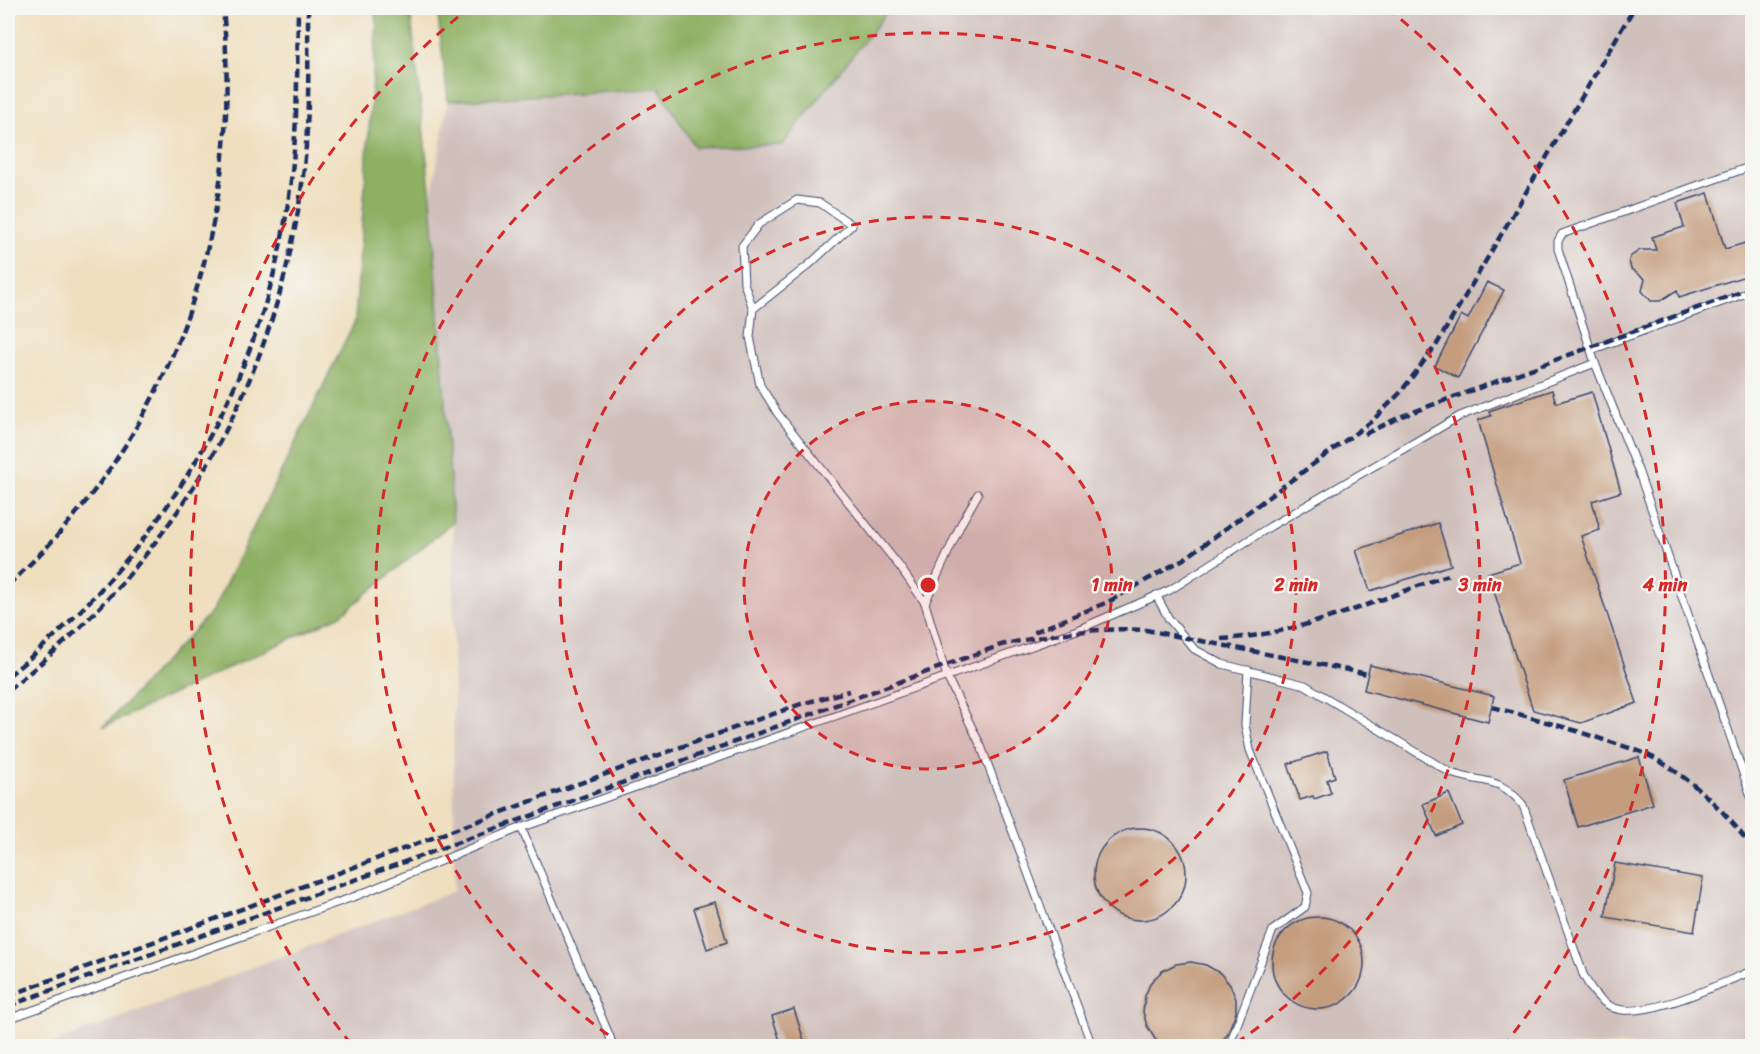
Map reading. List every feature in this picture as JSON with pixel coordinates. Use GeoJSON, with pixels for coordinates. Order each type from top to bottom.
{"type":"FeatureCollection","features":[{"type":"Feature","properties":{"kind":"lane"},"geometry":{"type":"LineString","coordinates":[[1752,166],[1562,234],[1557,249],[1595,363],[1638,470],[1752,799]]}},
{"type":"Feature","properties":{"kind":"lane"},"geometry":{"type":"LineString","coordinates":[[753,309],[810,264],[852,225],[820,204],[797,200],[759,224],[742,246],[744,283],[753,309],[750,337],[760,385],[778,414],[900,567],[925,603],[947,676],[981,746],[1092,1047]]}},
{"type":"Feature","properties":{"kind":"lane"},"geometry":{"type":"LineString","coordinates":[[1591,350],[1752,291]]}},
{"type":"Feature","properties":{"kind":"lane"},"geometry":{"type":"LineString","coordinates":[[8,1019],[356,896],[521,827],[1077,630],[1170,590],[1271,526],[1460,416],[1595,363]]}},
{"type":"Feature","properties":{"kind":"lane"},"geometry":{"type":"LineString","coordinates":[[925,603],[961,524],[978,494]]}},
{"type":"Feature","properties":{"kind":"lane"},"geometry":{"type":"LineString","coordinates":[[1156,595],[1169,619],[1194,649],[1222,664],[1305,686],[1451,773],[1469,779],[1493,781],[1511,791],[1523,805],[1583,974],[1594,995],[1613,1008],[1632,1011],[1669,1003],[1752,971]]}},
{"type":"Feature","properties":{"kind":"lane"},"geometry":{"type":"LineString","coordinates":[[1229,1047],[1273,930],[1305,907],[1308,893],[1250,750],[1245,725],[1248,670]]}},
{"type":"Feature","properties":{"kind":"lane"},"geometry":{"type":"LineString","coordinates":[[521,827],[547,885],[612,1047]]}},
{"type":"Feature","properties":{"kind":"shaded area"},"geometry":{"type":"Polygon","coordinates":[[[890,8],[1752,8],[1752,1046],[46,1046],[454,891],[453,522],[431,198],[448,101],[660,88],[695,147],[782,145],[890,8]]]}},
{"type":"Feature","properties":{"kind":"green space"},"geometry":{"type":"Polygon","coordinates":[[[372,8],[410,8],[431,198],[453,522],[341,615],[103,727],[213,610],[355,321],[377,21],[372,8]]]}},
{"type":"Feature","properties":{"kind":"green space"},"geometry":{"type":"Polygon","coordinates":[[[437,8],[890,8],[782,145],[695,147],[659,88],[448,101],[437,8]]]}},
{"type":"Feature","properties":{"kind":"building"},"geometry":{"type":"Polygon","coordinates":[[[1708,193],[1725,249],[1752,241],[1752,274],[1679,297],[1677,290],[1660,301],[1651,301],[1642,291],[1645,279],[1631,269],[1630,257],[1640,250],[1656,250],[1652,237],[1684,227],[1677,203],[1708,193]]]}},
{"type":"Feature","properties":{"kind":"building"},"geometry":{"type":"Polygon","coordinates":[[[1487,282],[1504,290],[1458,378],[1435,366],[1461,315],[1468,319],[1487,282]]]}},
{"type":"Feature","properties":{"kind":"building"},"geometry":{"type":"Polygon","coordinates":[[[1552,390],[1556,403],[1592,392],[1621,492],[1592,501],[1600,530],[1581,536],[1637,703],[1581,723],[1533,710],[1488,573],[1520,563],[1478,420],[1491,416],[1489,411],[1552,390]]]}},
{"type":"Feature","properties":{"kind":"building"},"geometry":{"type":"Polygon","coordinates":[[[1438,523],[1451,565],[1370,591],[1356,550],[1438,523]]]}},
{"type":"Feature","properties":{"kind":"building"},"geometry":{"type":"Polygon","coordinates":[[[1370,665],[1494,696],[1488,722],[1364,690],[1370,665]]]}},
{"type":"Feature","properties":{"kind":"building"},"geometry":{"type":"Polygon","coordinates":[[[1327,751],[1335,777],[1327,780],[1331,793],[1314,799],[1313,796],[1300,800],[1288,764],[1327,751]]]}},
{"type":"Feature","properties":{"kind":"building"},"geometry":{"type":"Polygon","coordinates":[[[1639,757],[1653,804],[1578,827],[1564,780],[1639,757]]]}},
{"type":"Feature","properties":{"kind":"building"},"geometry":{"type":"Polygon","coordinates":[[[1449,793],[1462,825],[1436,836],[1423,804],[1449,793]]]}},
{"type":"Feature","properties":{"kind":"building"},"geometry":{"type":"Polygon","coordinates":[[[1140,828],[1158,831],[1173,841],[1183,856],[1186,874],[1183,892],[1173,907],[1158,917],[1140,920],[1122,917],[1107,907],[1097,892],[1094,874],[1097,856],[1107,841],[1122,831],[1140,828]]]}},
{"type":"Feature","properties":{"kind":"building"},"geometry":{"type":"Polygon","coordinates":[[[1615,863],[1703,878],[1694,932],[1605,917],[1615,863]]]}},
{"type":"Feature","properties":{"kind":"building"},"geometry":{"type":"Polygon","coordinates":[[[715,902],[727,942],[707,949],[694,908],[715,902]]]}},
{"type":"Feature","properties":{"kind":"building"},"geometry":{"type":"Polygon","coordinates":[[[1318,917],[1336,920],[1351,930],[1361,945],[1364,963],[1361,981],[1351,996],[1336,1006],[1318,1009],[1300,1006],[1285,996],[1275,981],[1272,963],[1275,945],[1285,930],[1300,920],[1318,917]]]}},
{"type":"Feature","properties":{"kind":"building"},"geometry":{"type":"Polygon","coordinates":[[[1191,962],[1206,965],[1220,973],[1230,985],[1236,999],[1236,1012],[1227,1035],[1216,1047],[1164,1047],[1155,1039],[1147,1026],[1143,1012],[1145,996],[1151,982],[1162,971],[1176,964],[1191,962]]]}},
{"type":"Feature","properties":{"kind":"building"},"geometry":{"type":"Polygon","coordinates":[[[794,1009],[806,1047],[782,1047],[772,1016],[794,1009]]]}},
{"type":"Feature","properties":{"kind":"railway"},"geometry":{"type":"LineString","coordinates":[[8,585],[65,526],[114,462],[154,395],[185,323],[208,248],[221,170],[227,90],[223,8]]}},
{"type":"Feature","properties":{"kind":"railway"},"geometry":{"type":"LineString","coordinates":[[8,676],[61,630],[110,579],[154,524],[193,466],[226,404],[253,340],[274,272],[288,203],[295,130],[298,8]]}},
{"type":"Feature","properties":{"kind":"railway"},"geometry":{"type":"LineString","coordinates":[[8,690],[67,640],[120,585],[167,526],[208,463],[242,396],[270,326],[290,253],[305,155],[308,113],[308,8]]}},
{"type":"Feature","properties":{"kind":"railway"},"geometry":{"type":"LineString","coordinates":[[1034,632],[1108,602],[1187,557],[1372,421],[1400,393],[1437,344],[1634,8]]}},
{"type":"Feature","properties":{"kind":"railway"},"geometry":{"type":"LineString","coordinates":[[1365,434],[1402,416],[1752,288]]}},
{"type":"Feature","properties":{"kind":"railway"},"geometry":{"type":"LineString","coordinates":[[1221,639],[1280,631],[1308,624],[1365,606],[1448,575]]}},
{"type":"Feature","properties":{"kind":"railway"},"geometry":{"type":"LineString","coordinates":[[8,1006],[1001,645],[1073,632],[1146,630],[1368,674]]}},
{"type":"Feature","properties":{"kind":"railway"},"geometry":{"type":"LineString","coordinates":[[8,996],[564,789],[801,704],[849,691]]}},
{"type":"Feature","properties":{"kind":"railway"},"geometry":{"type":"LineString","coordinates":[[1492,707],[1627,747],[1661,762],[1705,795],[1731,821],[1752,848]]}}]}
